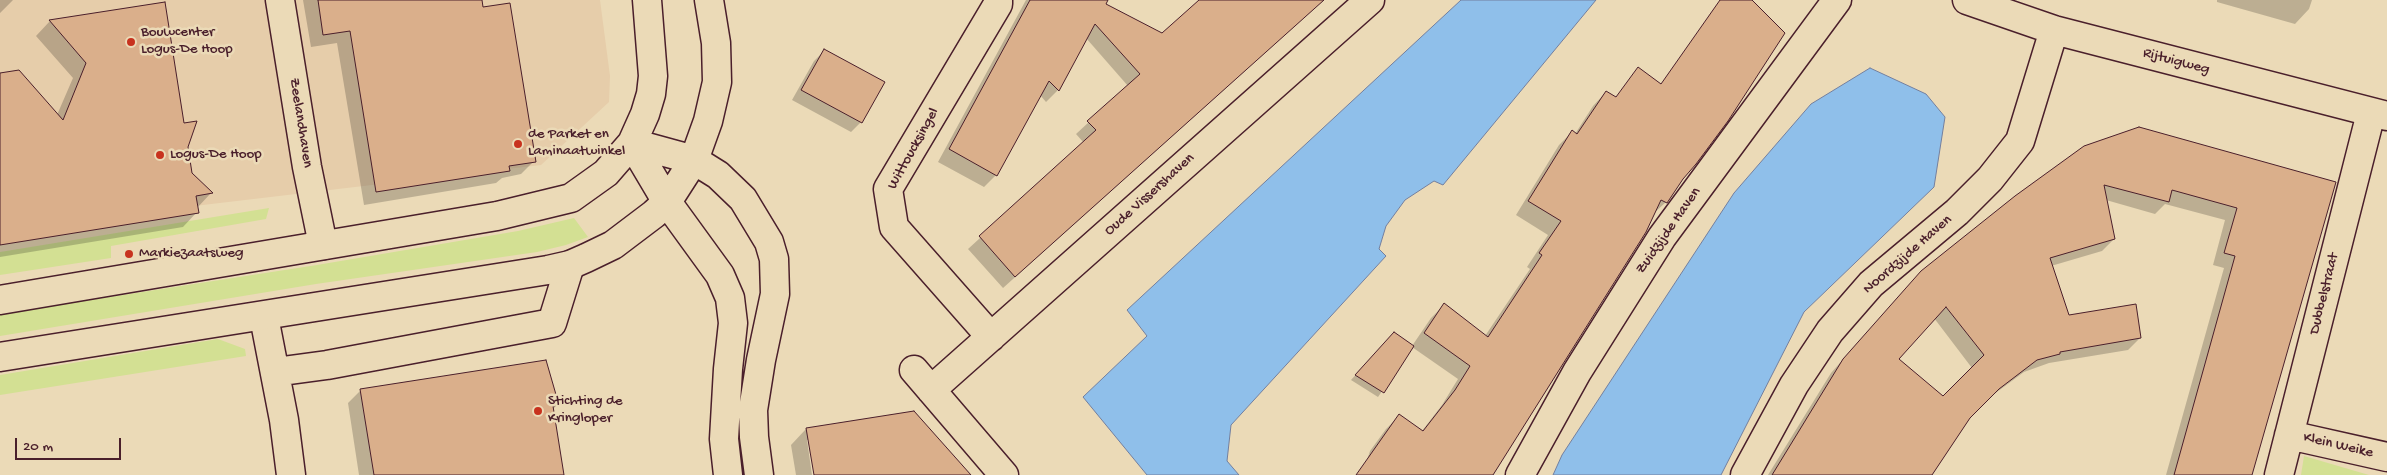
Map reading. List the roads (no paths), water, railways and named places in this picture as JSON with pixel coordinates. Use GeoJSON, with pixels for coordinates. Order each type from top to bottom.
{"type":"FeatureCollection","features":[{"type":"Feature","properties":{"kind":"street","name":"Zeelandhaven"},"geometry":{"type":"LineString","coordinates":[[280,0],[307,167],[322,245]]}},
{"type":"Feature","properties":{"kind":"street"},"geometry":{"type":"LineString","coordinates":[[0,300],[497,216],[560,202],[594,184],[632,143],[645,114],[651,94],[652,54],[647,0]]}},
{"type":"Feature","properties":{"kind":"street"},"geometry":{"type":"LineString","coordinates":[[0,357],[264,317],[570,265],[613,244],[647,220],[667,202],[694,160],[708,121],[717,82],[716,43],[709,0]]}},
{"type":"Feature","properties":{"kind":"street","name":"Wittoucksingel"},"geometry":{"type":"LineString","coordinates":[[991,336],[894,227],[888,189],[998,4],[998,0]]}},
{"type":"Feature","properties":{"kind":"street","name":"Oude Vissershaven"},"geometry":{"type":"LineString","coordinates":[[1004,475],[922,380],[991,336],[1370,0]]}},
{"type":"Feature","properties":{"kind":"street","name":"Zuidzijde Haven"},"geometry":{"type":"LineString","coordinates":[[1520,475],[1577,372],[1662,237],[1837,0]]}},
{"type":"Feature","properties":{"kind":"street","name":"Rijtuigweg"},"geometry":{"type":"LineString","coordinates":[[1967,0],[2054,30],[2379,114]]}},
{"type":"Feature","properties":{"kind":"street","name":"Noordzijde Haven"},"geometry":{"type":"LineString","coordinates":[[1745,475],[1794,385],[1830,331],[1870,284],[1956,212],[1990,179],[2020,141],[2054,30]]}},
{"type":"Feature","properties":{"kind":"street","name":"Dubbelstraat"},"geometry":{"type":"LineString","coordinates":[[2279,475],[2379,114]]}},
{"type":"Feature","properties":{"kind":"street"},"geometry":{"type":"LineString","coordinates":[[632,143],[694,160],[718,175],[743,199],[769,242],[774,259],[774,303],[760,360],[753,410],[759,475]]}},
{"type":"Feature","properties":{"kind":"street"},"geometry":{"type":"LineString","coordinates":[[632,143],[667,202],[720,275],[730,298],[733,324],[724,439],[728,475]]}},
{"type":"Feature","properties":{"kind":"street"},"geometry":{"type":"LineString","coordinates":[[275,372],[327,365],[552,323],[570,265]]}},
{"type":"Feature","properties":{"kind":"street"},"geometry":{"type":"LineString","coordinates":[[264,317],[284,420],[291,475]]}},
{"type":"Feature","properties":{"kind":"street","name":"Klein Weike"},"geometry":{"type":"LineString","coordinates":[[2290,435],[2387,457]]}},
{"type":"Feature","properties":{"kind":"water"},"geometry":{"type":"Polygon","coordinates":[[[1461,0],[1596,0],[1443,185],[1434,181],[1405,200],[1386,226],[1379,249],[1386,256],[1231,425],[1227,461],[1239,475],[1147,475],[1083,397],[1147,336],[1127,310],[1461,0]]]}},
{"type":"Feature","properties":{"kind":"water"},"geometry":{"type":"Polygon","coordinates":[[[1870,68],[1926,94],[1945,117],[1934,187],[1804,312],[1721,475],[1553,475],[1562,455],[1734,193],[1811,104],[1870,68]]]}},
{"type":"Feature","properties":{"kind":"place","name":"Bouwcenter Logus-De Hoop"},"geometry":{"type":"Point","coordinates":[131,42]}},
{"type":"Feature","properties":{"kind":"place","name":"de Parket en Laminaatwinkel"},"geometry":{"type":"Point","coordinates":[518,144]}},
{"type":"Feature","properties":{"kind":"place","name":"Logus-De Hoop"},"geometry":{"type":"Point","coordinates":[160,155]}},
{"type":"Feature","properties":{"kind":"place","name":"Markiezaatsweg"},"geometry":{"type":"Point","coordinates":[129,254]}},
{"type":"Feature","properties":{"kind":"place","name":"Stichting de Kringloper"},"geometry":{"type":"Point","coordinates":[538,411]}}]}
